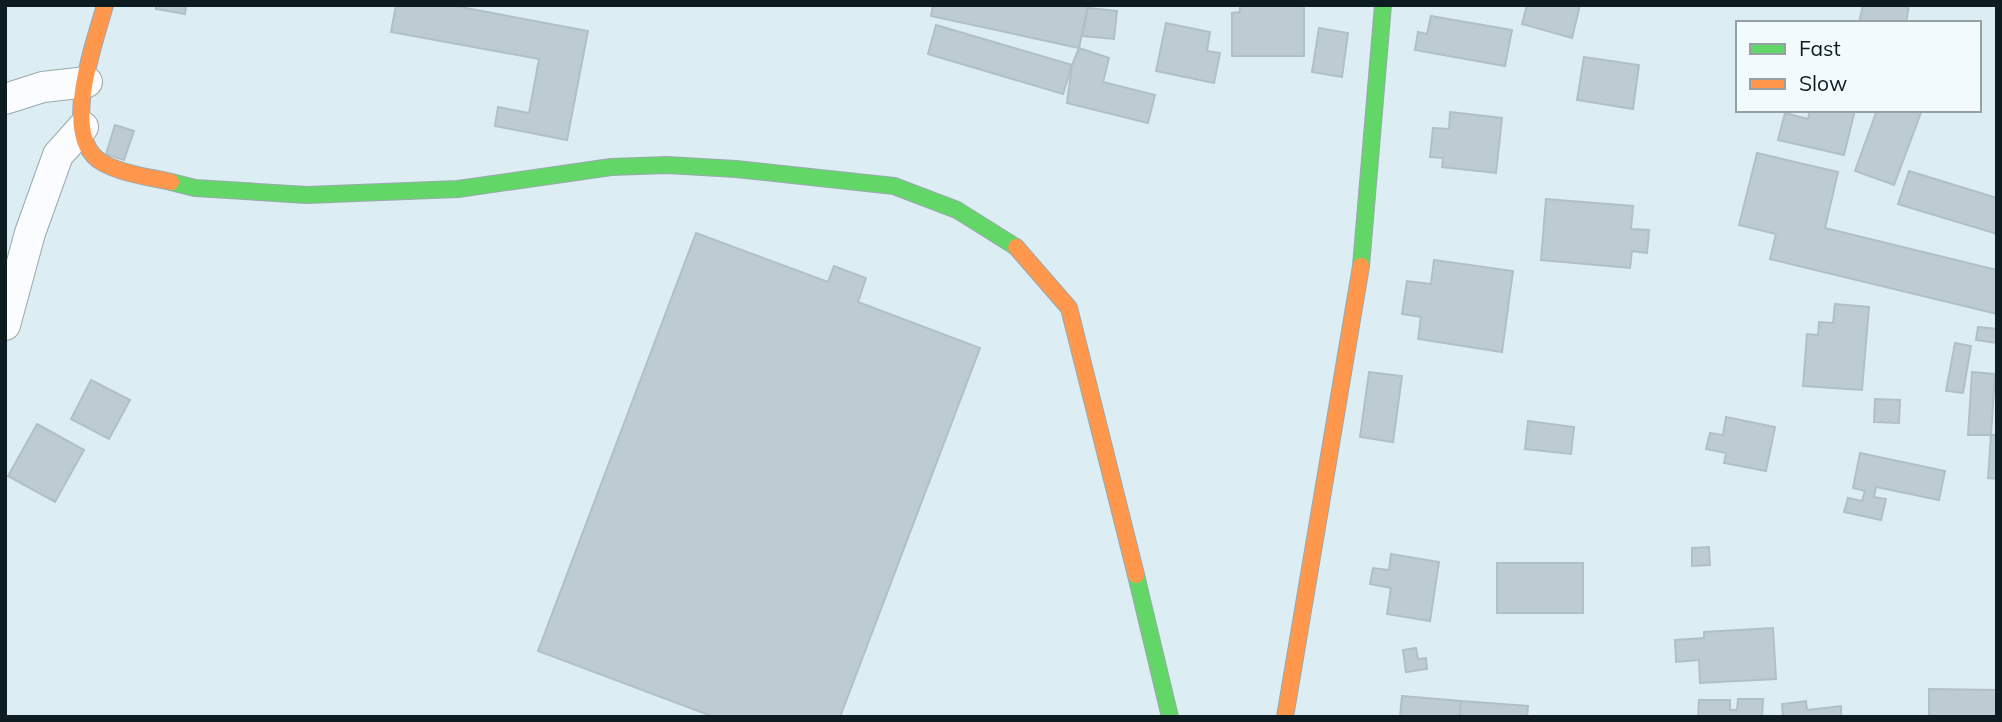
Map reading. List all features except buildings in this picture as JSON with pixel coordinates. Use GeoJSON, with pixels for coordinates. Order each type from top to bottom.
{"type":"FeatureCollection","features":[{"type":"Feature","properties":{"kind":"street"},"geometry":{"type":"LineString","coordinates":[[105,5],[80,102],[85,143],[101,162],[124,171],[195,188],[307,195],[444,190],[611,167],[667,165],[810,175],[894,186],[957,210],[1021,250],[1069,308],[1170,717]]}},
{"type":"Feature","properties":{"kind":"street"},"geometry":{"type":"LineString","coordinates":[[1286,717],[1359,294],[1383,5]]}},
{"type":"Feature","properties":{"kind":"street"},"geometry":{"type":"LineString","coordinates":[[5,99],[43,87],[87,82]]}},
{"type":"Feature","properties":{"kind":"street"},"geometry":{"type":"LineString","coordinates":[[5,325],[30,233],[58,155],[83,127]]}},
{"type":"Feature","properties":{"kind":"traffic: fast"},"geometry":{"type":"LineString","coordinates":[[1361,266],[1383,5]]}},
{"type":"Feature","properties":{"kind":"traffic: fast"},"geometry":{"type":"LineString","coordinates":[[171,182],[195,188],[307,195],[458,189],[611,167],[667,165],[736,169],[894,186],[957,210],[1016,247]]}},
{"type":"Feature","properties":{"kind":"traffic: fast"},"geometry":{"type":"LineString","coordinates":[[1136,575],[1170,717]]}},
{"type":"Feature","properties":{"kind":"traffic: slow"},"geometry":{"type":"LineString","coordinates":[[105,5],[83,89],[83,133],[90,151],[103,163],[128,173],[171,182]]}},
{"type":"Feature","properties":{"kind":"traffic: slow"},"geometry":{"type":"LineString","coordinates":[[1016,247],[1069,308],[1136,575]]}},
{"type":"Feature","properties":{"kind":"traffic: slow"},"geometry":{"type":"LineString","coordinates":[[1285,717],[1361,266]]}}]}
